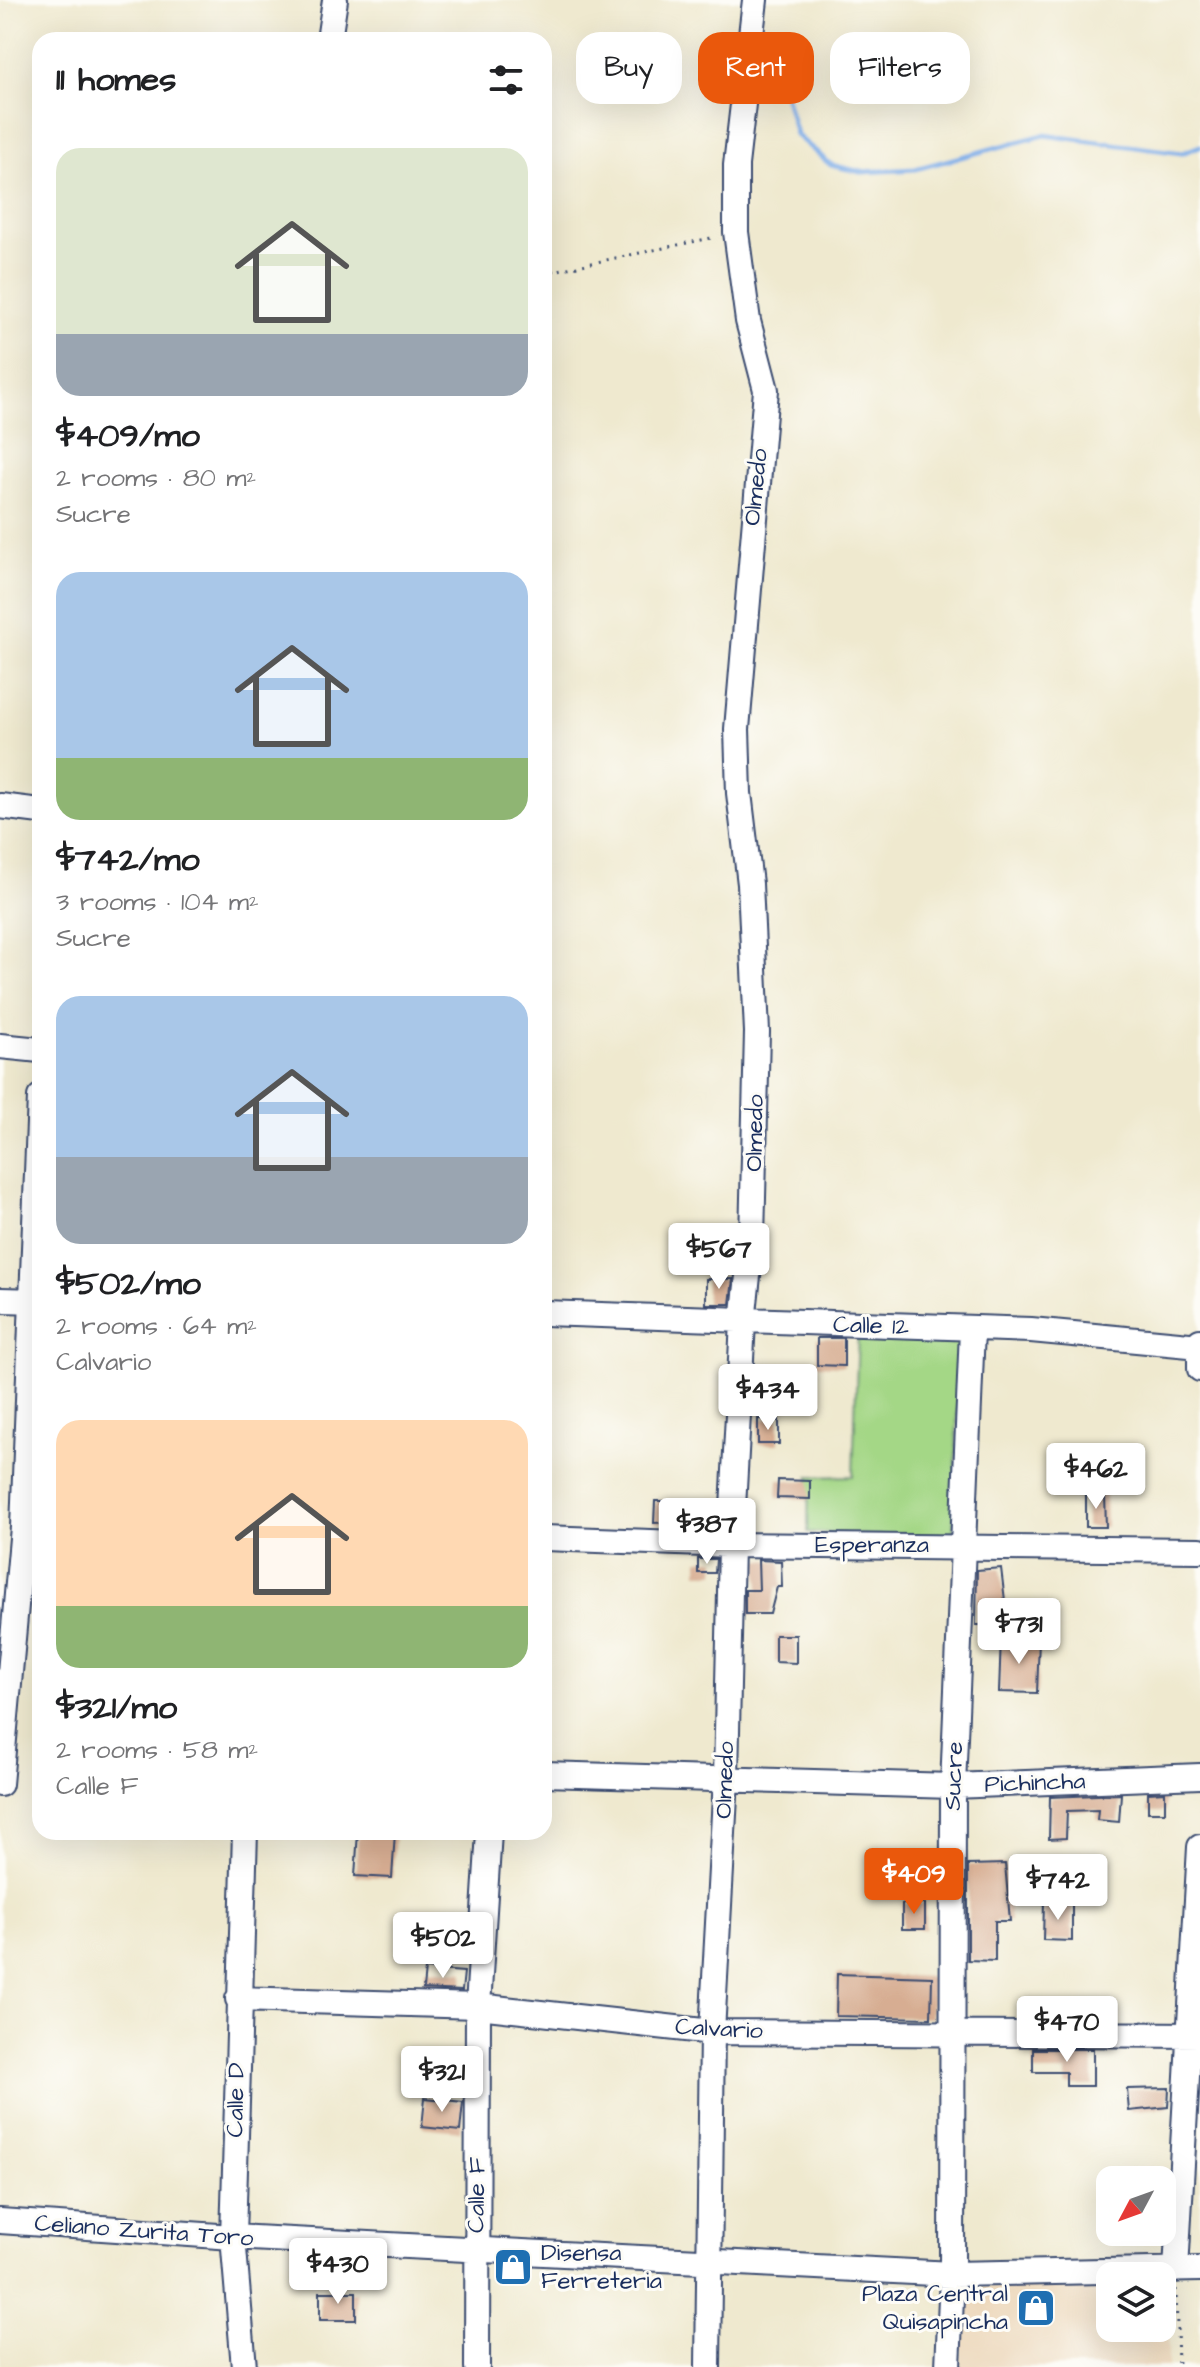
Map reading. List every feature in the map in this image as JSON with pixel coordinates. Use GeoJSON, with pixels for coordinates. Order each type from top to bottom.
{"type":"FeatureCollection","features":[{"type":"Feature","properties":{"kind":"street"},"geometry":{"type":"LineString","coordinates":[[330,32],[335,0]]}},
{"type":"Feature","properties":{"kind":"street","name":"Olmedo"},"geometry":{"type":"LineString","coordinates":[[708,2367],[712,2032],[726,1778],[731,1545],[743,1322],[752,1239],[757,1032],[750,884],[739,793],[737,729],[766,390],[748,321],[736,232],[736,165],[755,0]]}},
{"type":"Feature","properties":{"kind":"street"},"geometry":{"type":"LineString","coordinates":[[0,806],[32,810]]}},
{"type":"Feature","properties":{"kind":"street"},"geometry":{"type":"LineString","coordinates":[[0,1046],[32,1049]]}},
{"type":"Feature","properties":{"kind":"street"},"geometry":{"type":"LineString","coordinates":[[0,1300],[32,1301]]}},
{"type":"Feature","properties":{"kind":"street","name":"Calle 12"},"geometry":{"type":"LineString","coordinates":[[552,1313],[1031,1330],[1199,1344]]}},
{"type":"Feature","properties":{"kind":"street","name":"Sucre"},"geometry":{"type":"LineString","coordinates":[[948,2367],[952,2274],[953,1786],[972,1330]]}},
{"type":"Feature","properties":{"kind":"street"},"geometry":{"type":"LineString","coordinates":[[1199,1344],[1200,1369]]}},
{"type":"Feature","properties":{"kind":"street"},"geometry":{"type":"LineString","coordinates":[[0,1784],[32,1349]]}},
{"type":"Feature","properties":{"kind":"street","name":"Esperanza"},"geometry":{"type":"LineString","coordinates":[[552,1538],[731,1545],[963,1545],[1200,1550]]}},
{"type":"Feature","properties":{"kind":"street","name":"Pichincha"},"geometry":{"type":"LineString","coordinates":[[552,1774],[953,1786],[1200,1776]]}},
{"type":"Feature","properties":{"kind":"street","name":"Calle D"},"geometry":{"type":"LineString","coordinates":[[244,2367],[233,2237],[245,1840]]}},
{"type":"Feature","properties":{"kind":"street","name":"Calle F"},"geometry":{"type":"LineString","coordinates":[[477,2367],[478,2006],[488,1840]]}},
{"type":"Feature","properties":{"kind":"street"},"geometry":{"type":"LineString","coordinates":[[1188,2269],[1200,1847]]}},
{"type":"Feature","properties":{"kind":"street","name":"Calvario"},"geometry":{"type":"LineString","coordinates":[[238,1999],[478,2006],[712,2032],[1194,2035]]}},
{"type":"Feature","properties":{"kind":"street","name":"Celiano Zurita Toro"},"geometry":{"type":"LineString","coordinates":[[0,2221],[233,2237],[952,2274],[1188,2269]]}},
{"type":"Feature","properties":{"kind":"path"},"geometry":{"type":"LineString","coordinates":[[552,271],[736,232]]}},
{"type":"Feature","properties":{"kind":"path"},"geometry":{"type":"LineString","coordinates":[[1178,2367],[1188,2269]]}},
{"type":"Feature","properties":{"kind":"shaded area","name":"Plaza Central Quisapincha"},"geometry":{"type":"Polygon","coordinates":[[[962,2286],[1096,2288],[1096,2342],[1168,2342],[1168,2367],[961,2367],[962,2286]]]}},
{"type":"Feature","properties":{"kind":"green space"},"geometry":{"type":"Polygon","coordinates":[[[858,1331],[960,1340],[953,1539],[808,1532],[809,1477],[853,1476],[858,1331]]]}},
{"type":"Feature","properties":{"kind":"building"},"geometry":{"type":"Polygon","coordinates":[[[706,1279],[733,1279],[730,1304],[706,1304],[706,1279]]]}},
{"type":"Feature","properties":{"kind":"building"},"geometry":{"type":"Polygon","coordinates":[[[817,1338],[844,1338],[844,1366],[817,1365],[817,1338]]]}},
{"type":"Feature","properties":{"kind":"building"},"geometry":{"type":"Polygon","coordinates":[[[758,1419],[779,1419],[779,1444],[758,1444],[758,1419]]]}},
{"type":"Feature","properties":{"kind":"building"},"geometry":{"type":"Polygon","coordinates":[[[778,1480],[810,1481],[810,1499],[777,1498],[778,1480]]]}},
{"type":"Feature","properties":{"kind":"building"},"geometry":{"type":"Polygon","coordinates":[[[1086,1495],[1105,1495],[1106,1527],[1086,1527],[1086,1495]]]}},
{"type":"Feature","properties":{"kind":"building"},"geometry":{"type":"Polygon","coordinates":[[[655,1501],[695,1501],[693,1521],[654,1523],[655,1501]]]}},
{"type":"Feature","properties":{"kind":"building"},"geometry":{"type":"Polygon","coordinates":[[[698,1559],[716,1559],[715,1573],[698,1573],[698,1559]]]}},
{"type":"Feature","properties":{"kind":"building"},"geometry":{"type":"Polygon","coordinates":[[[758,1560],[781,1561],[782,1587],[777,1587],[770,1614],[745,1614],[745,1590],[759,1590],[758,1560]]]}},
{"type":"Feature","properties":{"kind":"building"},"geometry":{"type":"Polygon","coordinates":[[[1001,1568],[1008,1625],[976,1625],[977,1570],[1001,1568]]]}},
{"type":"Feature","properties":{"kind":"building"},"geometry":{"type":"Polygon","coordinates":[[[775,1635],[796,1635],[796,1663],[775,1662],[775,1635]]]}},
{"type":"Feature","properties":{"kind":"building"},"geometry":{"type":"Polygon","coordinates":[[[1001,1638],[1039,1639],[1037,1693],[999,1692],[1001,1638]]]}},
{"type":"Feature","properties":{"kind":"building"},"geometry":{"type":"Polygon","coordinates":[[[1165,1792],[1165,1812],[1148,1812],[1148,1793],[1165,1792]]]}},
{"type":"Feature","properties":{"kind":"building"},"geometry":{"type":"Polygon","coordinates":[[[1121,1794],[1119,1822],[1097,1820],[1098,1810],[1067,1811],[1066,1838],[1049,1839],[1050,1797],[1121,1794]]]}},
{"type":"Feature","properties":{"kind":"building"},"geometry":{"type":"Polygon","coordinates":[[[357,1840],[394,1840],[392,1878],[355,1876],[357,1840]]]}},
{"type":"Feature","properties":{"kind":"building"},"geometry":{"type":"Polygon","coordinates":[[[1005,1864],[1010,1921],[995,1921],[995,1961],[968,1960],[968,1865],[1005,1864]]]}},
{"type":"Feature","properties":{"kind":"building"},"geometry":{"type":"Polygon","coordinates":[[[1044,1902],[1072,1903],[1072,1941],[1043,1940],[1044,1902]]]}},
{"type":"Feature","properties":{"kind":"building"},"geometry":{"type":"Polygon","coordinates":[[[902,1904],[925,1904],[925,1929],[902,1929],[902,1904]]]}},
{"type":"Feature","properties":{"kind":"building"},"geometry":{"type":"Polygon","coordinates":[[[425,1969],[464,1972],[462,1991],[423,1989],[425,1969]]]}},
{"type":"Feature","properties":{"kind":"building"},"geometry":{"type":"Polygon","coordinates":[[[837,1974],[932,1977],[931,2018],[836,2016],[837,1974]]]}},
{"type":"Feature","properties":{"kind":"building"},"geometry":{"type":"Polygon","coordinates":[[[1033,2049],[1093,2049],[1093,2086],[1066,2086],[1066,2072],[1033,2072],[1033,2049]]]}},
{"type":"Feature","properties":{"kind":"building"},"geometry":{"type":"Polygon","coordinates":[[[1169,2088],[1168,2107],[1129,2111],[1127,2089],[1169,2088]]]}},
{"type":"Feature","properties":{"kind":"building"},"geometry":{"type":"Polygon","coordinates":[[[425,2098],[463,2102],[460,2131],[422,2127],[425,2098]]]}},
{"type":"Feature","properties":{"kind":"building"},"geometry":{"type":"Polygon","coordinates":[[[320,2292],[356,2292],[356,2320],[320,2320],[320,2292]]]}},
{"type":"Feature","properties":{"kind":"waterway"},"geometry":{"type":"LineString","coordinates":[[761,28],[783,86],[796,135],[831,165],[861,172],[915,169],[1044,135],[1182,153],[1200,146]]}},
{"type":"Feature","properties":{"kind":"place","name":"Disensa Ferreteria"},"geometry":{"type":"Point","coordinates":[513,2267]}},
{"type":"Feature","properties":{"kind":"place","name":"Plaza Central Quisapincha"},"geometry":{"type":"Point","coordinates":[1036,2308]}}]}
